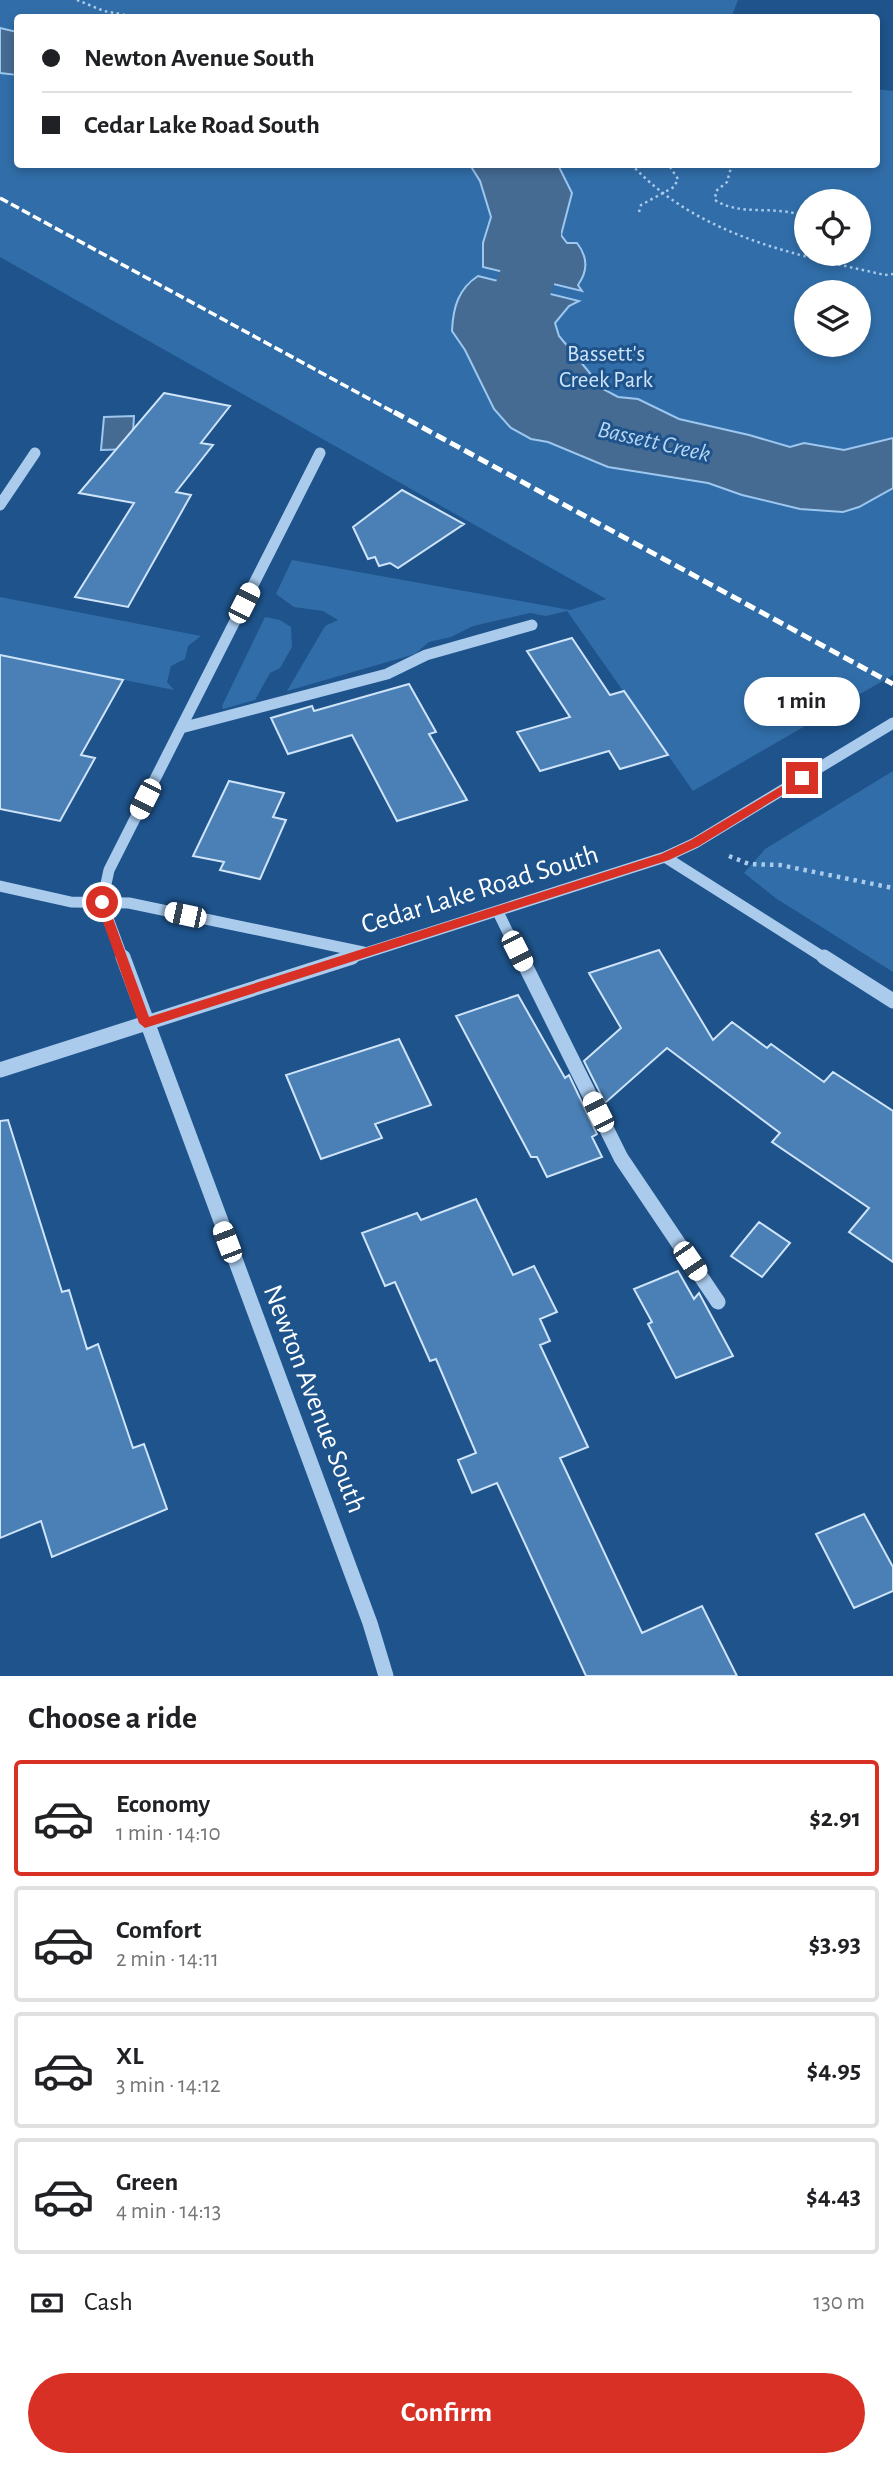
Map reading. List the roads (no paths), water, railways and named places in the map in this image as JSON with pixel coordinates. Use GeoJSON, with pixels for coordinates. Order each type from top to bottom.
{"type":"FeatureCollection","features":[{"type":"Feature","properties":{"kind":"street"},"geometry":{"type":"LineString","coordinates":[[0,505],[35,453]]}},
{"type":"Feature","properties":{"kind":"street"},"geometry":{"type":"LineString","coordinates":[[102,902],[109,870],[320,453]]}},
{"type":"Feature","properties":{"kind":"street"},"geometry":{"type":"LineString","coordinates":[[181,727],[387,674],[426,655],[532,625]]}},
{"type":"Feature","properties":{"kind":"street","name":"Cedar Lake Road South"},"geometry":{"type":"LineString","coordinates":[[0,1070],[665,857],[695,843],[893,723]]}},
{"type":"Feature","properties":{"kind":"street"},"geometry":{"type":"LineString","coordinates":[[665,857],[893,1001]]}},
{"type":"Feature","properties":{"kind":"street"},"geometry":{"type":"LineString","coordinates":[[0,886],[71,901],[129,903],[363,952]]}},
{"type":"Feature","properties":{"kind":"street","name":"Newton Avenue South"},"geometry":{"type":"LineString","coordinates":[[102,902],[370,1623],[386,1676]]}},
{"type":"Feature","properties":{"kind":"street"},"geometry":{"type":"LineString","coordinates":[[498,912],[621,1158],[718,1301]]}},
{"type":"Feature","properties":{"kind":"water"},"geometry":{"type":"Polygon","coordinates":[[[0,28],[14,31],[14,75],[0,73],[0,28]]]}},
{"type":"Feature","properties":{"kind":"water"},"geometry":{"type":"Polygon","coordinates":[[[472,168],[560,168],[572,193],[561,235],[567,243],[577,243],[585,259],[584,274],[578,285],[582,291],[483,267],[483,243],[491,217],[480,181],[472,168]]]}},
{"type":"Feature","properties":{"kind":"water"},"geometry":{"type":"Polygon","coordinates":[[[478,276],[579,301],[569,306],[555,323],[559,336],[603,389],[618,397],[638,399],[679,419],[790,447],[804,443],[844,450],[893,438],[893,488],[859,507],[843,512],[800,509],[742,495],[708,483],[608,467],[548,442],[531,439],[511,428],[494,409],[465,350],[452,331],[461,293],[478,276]]]}},
{"type":"Feature","properties":{"kind":"water"},"geometry":{"type":"Polygon","coordinates":[[[134,416],[132,449],[101,450],[104,417],[134,416]]]}},
{"type":"Feature","properties":{"kind":"waterway","name":"Bassett Creek"},"geometry":{"type":"LineString","coordinates":[[524,168],[533,191],[532,264],[513,316],[512,345],[537,391]]}},
{"type":"Feature","properties":{"kind":"railway"},"geometry":{"type":"LineString","coordinates":[[0,198],[397,414]]}},
{"type":"Feature","properties":{"kind":"railway"},"geometry":{"type":"LineString","coordinates":[[394,412],[893,684]]}},
{"type":"Feature","properties":{"kind":"park label","name":"Bassett's Creek Park"},"geometry":{"type":"Point","coordinates":[606,367]}}]}
